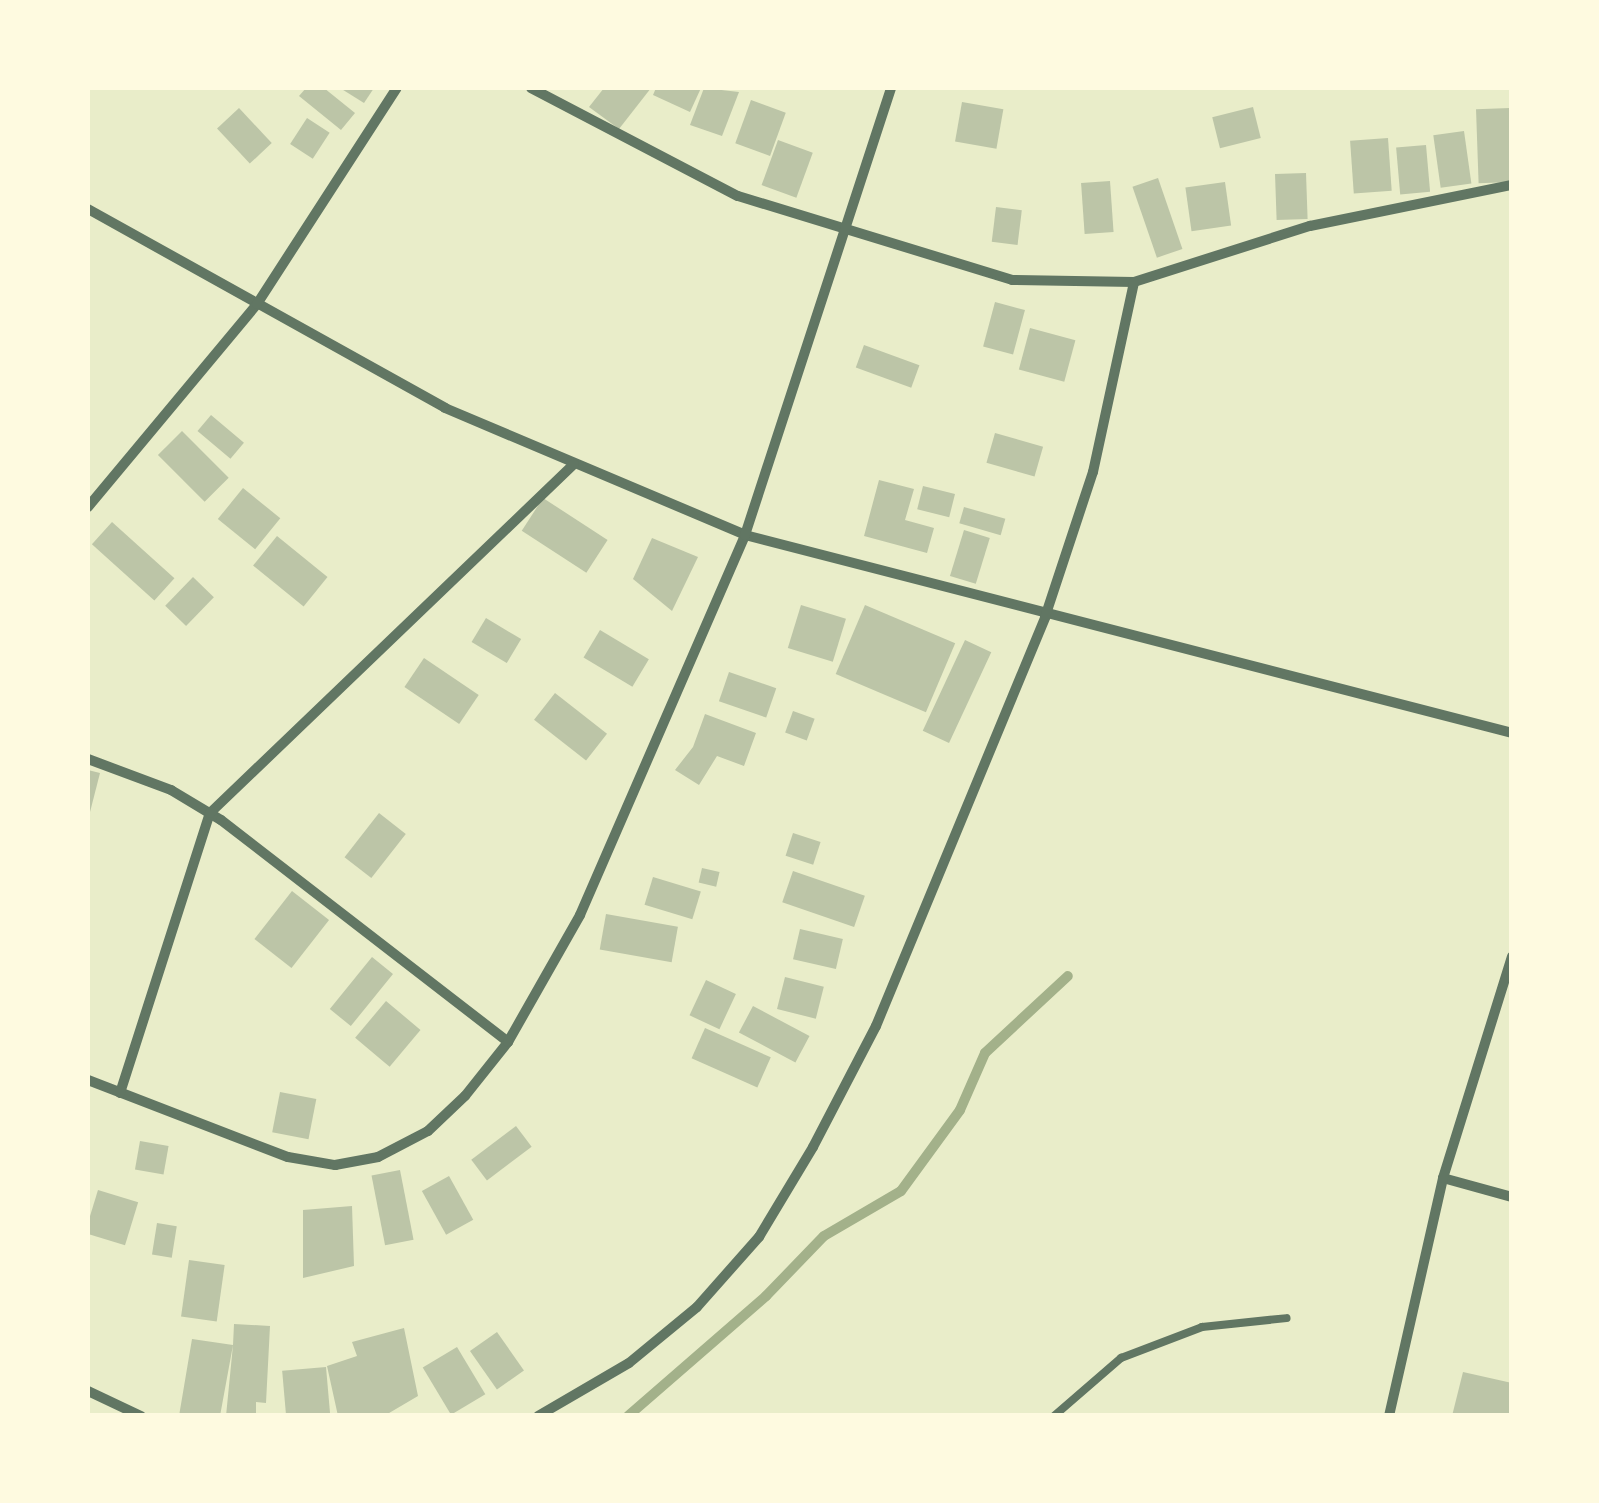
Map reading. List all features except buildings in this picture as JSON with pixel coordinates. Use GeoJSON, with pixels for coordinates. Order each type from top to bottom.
{"type":"FeatureCollection","features":[{"type":"Feature","properties":{"kind":"street"},"geometry":{"type":"LineString","coordinates":[[88,507],[257,304],[397,88]]}},
{"type":"Feature","properties":{"kind":"street"},"geometry":{"type":"LineString","coordinates":[[531,88],[662,162],[839,232],[1012,280],[1134,282],[1310,226],[1512,186]]}},
{"type":"Feature","properties":{"kind":"street"},"geometry":{"type":"LineString","coordinates":[[88,1080],[288,1157],[335,1165],[378,1157],[428,1131],[508,1042],[580,915],[744,535],[839,232],[890,88]]}},
{"type":"Feature","properties":{"kind":"street"},"geometry":{"type":"LineString","coordinates":[[88,210],[445,408],[744,535],[1046,617],[1512,733]]}},
{"type":"Feature","properties":{"kind":"street"},"geometry":{"type":"LineString","coordinates":[[538,1416],[629,1363],[697,1306],[758,1237],[876,1026],[1046,617],[1093,472],[1134,282]]}},
{"type":"Feature","properties":{"kind":"street"},"geometry":{"type":"LineString","coordinates":[[120,1093],[210,813],[574,464]]}},
{"type":"Feature","properties":{"kind":"street"},"geometry":{"type":"LineString","coordinates":[[88,758],[172,790],[210,813],[508,1042]]}},
{"type":"Feature","properties":{"kind":"street"},"geometry":{"type":"LineString","coordinates":[[1389,1416],[1443,1178],[1512,957]]}},
{"type":"Feature","properties":{"kind":"street"},"geometry":{"type":"LineString","coordinates":[[1443,1178],[1512,1197]]}},
{"type":"Feature","properties":{"kind":"street"},"geometry":{"type":"LineString","coordinates":[[88,1391],[141,1416]]}},
{"type":"Feature","properties":{"kind":"lane"},"geometry":{"type":"LineString","coordinates":[[1054,1416],[1122,1358],[1202,1327],[1286,1318]]}},
{"type":"Feature","properties":{"kind":"waterway"},"geometry":{"type":"LineString","coordinates":[[628,1416],[766,1296],[824,1236],[901,1191],[960,1110],[985,1053],[1068,976]]}}]}
